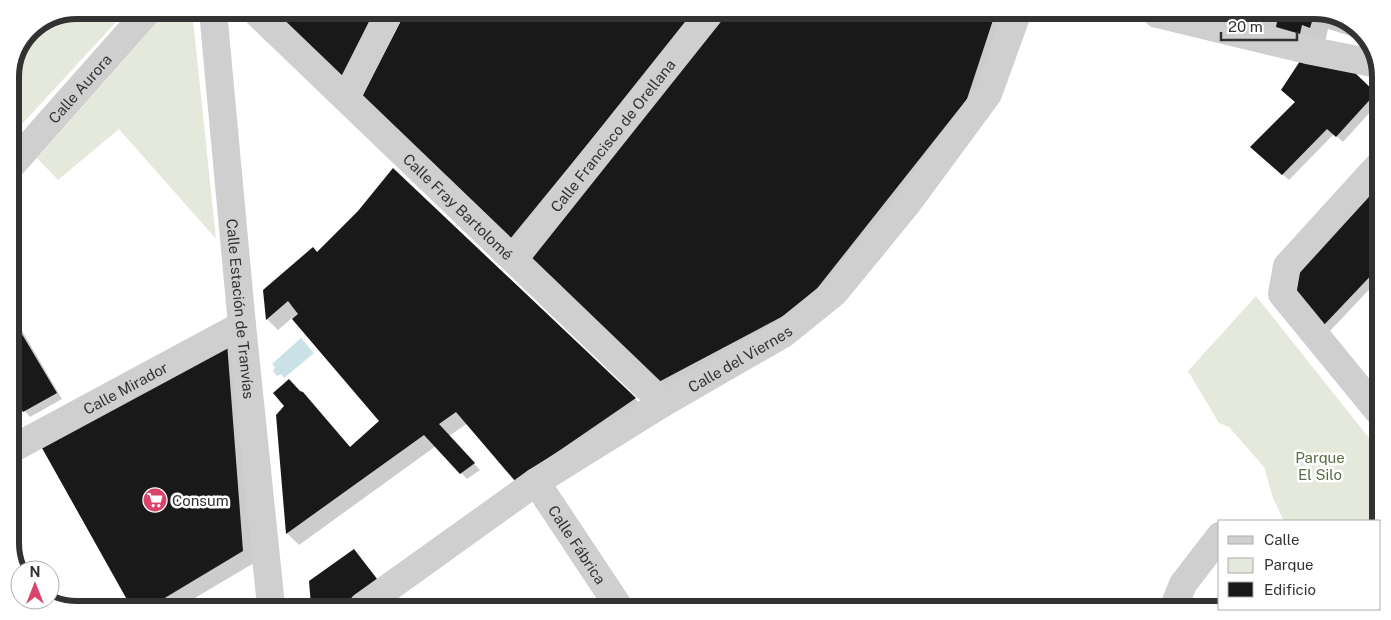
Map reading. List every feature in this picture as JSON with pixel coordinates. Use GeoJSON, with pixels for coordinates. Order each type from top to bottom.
{"type":"FeatureCollection","features":[{"type":"Feature","properties":{"kind":"street","name":"Calle Aurora"},"geometry":{"type":"LineString","coordinates":[[19,154],[141,19]]}},
{"type":"Feature","properties":{"kind":"street","name":"Calle Estación de Tranvías"},"geometry":{"type":"LineString","coordinates":[[214,19],[242,325],[270,601]]}},
{"type":"Feature","properties":{"kind":"street","name":"Calle Fray Bartolomé"},"geometry":{"type":"LineString","coordinates":[[264,19],[662,403]]}},
{"type":"Feature","properties":{"kind":"street"},"geometry":{"type":"LineString","coordinates":[[346,98],[386,19]]}},
{"type":"Feature","properties":{"kind":"street","name":"Calle Francisco de Orellana"},"geometry":{"type":"LineString","coordinates":[[514,259],[705,19]]}},
{"type":"Feature","properties":{"kind":"street","name":"Calle del Viernes"},"geometry":{"type":"LineString","coordinates":[[370,601],[536,482],[662,403],[783,334],[835,292],[907,204],[988,94],[1015,19]]}},
{"type":"Feature","properties":{"kind":"street"},"geometry":{"type":"LineString","coordinates":[[1178,19],[1307,50],[1370,62]]}},
{"type":"Feature","properties":{"kind":"street"},"geometry":{"type":"LineString","coordinates":[[1372,173],[1287,266],[1282,294],[1372,404]]}},
{"type":"Feature","properties":{"kind":"street","name":"Calle Mirador"},"geometry":{"type":"LineString","coordinates":[[19,440],[242,325]]}},
{"type":"Feature","properties":{"kind":"street","name":"Calle Fábrica"},"geometry":{"type":"LineString","coordinates":[[536,482],[615,601]]}},
{"type":"Feature","properties":{"kind":"street"},"geometry":{"type":"LineString","coordinates":[[1176,601],[1183,584],[1218,539]]}},
{"type":"Feature","properties":{"kind":"green space"},"geometry":{"type":"Polygon","coordinates":[[[119,19],[19,127],[19,73],[21,62],[25,51],[39,33],[55,23],[66,20],[119,19]]]}},
{"type":"Feature","properties":{"kind":"green space"},"geometry":{"type":"Polygon","coordinates":[[[160,19],[193,19],[216,239],[119,129],[58,180],[37,158],[160,19]]]}},
{"type":"Feature","properties":{"kind":"green space","name":"Parque El Silo"},"geometry":{"type":"Polygon","coordinates":[[[1256,296],[1372,442],[1372,520],[1284,520],[1273,498],[1264,467],[1229,427],[1219,423],[1188,371],[1256,296]]]}},
{"type":"Feature","properties":{"kind":"water"},"geometry":{"type":"Polygon","coordinates":[[[301,338],[314,353],[284,378],[281,374],[277,376],[273,371],[275,367],[272,364],[301,338]]]}},
{"type":"Feature","properties":{"kind":"building"},"geometry":{"type":"Polygon","coordinates":[[[277,19],[376,19],[344,82],[277,19]]]}},
{"type":"Feature","properties":{"kind":"building"},"geometry":{"type":"Polygon","coordinates":[[[402,19],[690,19],[510,239],[362,96],[402,19]]]}},
{"type":"Feature","properties":{"kind":"building"},"geometry":{"type":"Polygon","coordinates":[[[722,19],[993,19],[967,99],[804,305],[653,385],[525,261],[722,19]]]}},
{"type":"Feature","properties":{"kind":"building"},"geometry":{"type":"Polygon","coordinates":[[[1240,19],[1254,19],[1253,23],[1240,19]]]}},
{"type":"Feature","properties":{"kind":"building"},"geometry":{"type":"Polygon","coordinates":[[[1268,19],[1313,19],[1310,28],[1302,25],[1300,34],[1276,27],[1277,22],[1268,19]]]}},
{"type":"Feature","properties":{"kind":"building"},"geometry":{"type":"Polygon","coordinates":[[[1300,61],[1353,71],[1372,89],[1372,97],[1336,137],[1327,129],[1282,175],[1250,147],[1295,102],[1281,90],[1300,61]]]}},
{"type":"Feature","properties":{"kind":"building"},"geometry":{"type":"Polygon","coordinates":[[[393,168],[636,398],[515,481],[456,412],[439,424],[475,463],[460,474],[424,435],[286,534],[276,415],[284,406],[273,393],[289,379],[303,392],[350,447],[379,421],[292,319],[298,314],[288,301],[266,320],[263,290],[313,247],[317,252],[358,211],[393,168]]]}},
{"type":"Feature","properties":{"kind":"building"},"geometry":{"type":"Polygon","coordinates":[[[1372,186],[1372,274],[1323,326],[1290,283],[1372,186]]]}},
{"type":"Feature","properties":{"kind":"building"},"geometry":{"type":"Polygon","coordinates":[[[19,329],[57,393],[23,412],[19,405],[19,329]]]}},
{"type":"Feature","properties":{"kind":"building","name":"Consum"},"geometry":{"type":"Polygon","coordinates":[[[227,343],[243,551],[160,601],[128,601],[42,448],[227,343]]]}},
{"type":"Feature","properties":{"kind":"building"},"geometry":{"type":"Polygon","coordinates":[[[354,549],[377,579],[350,601],[311,601],[309,581],[354,549]]]}},
{"type":"Feature","properties":{"kind":"place","name":"Consum"},"geometry":{"type":"Point","coordinates":[155,500]}}]}
